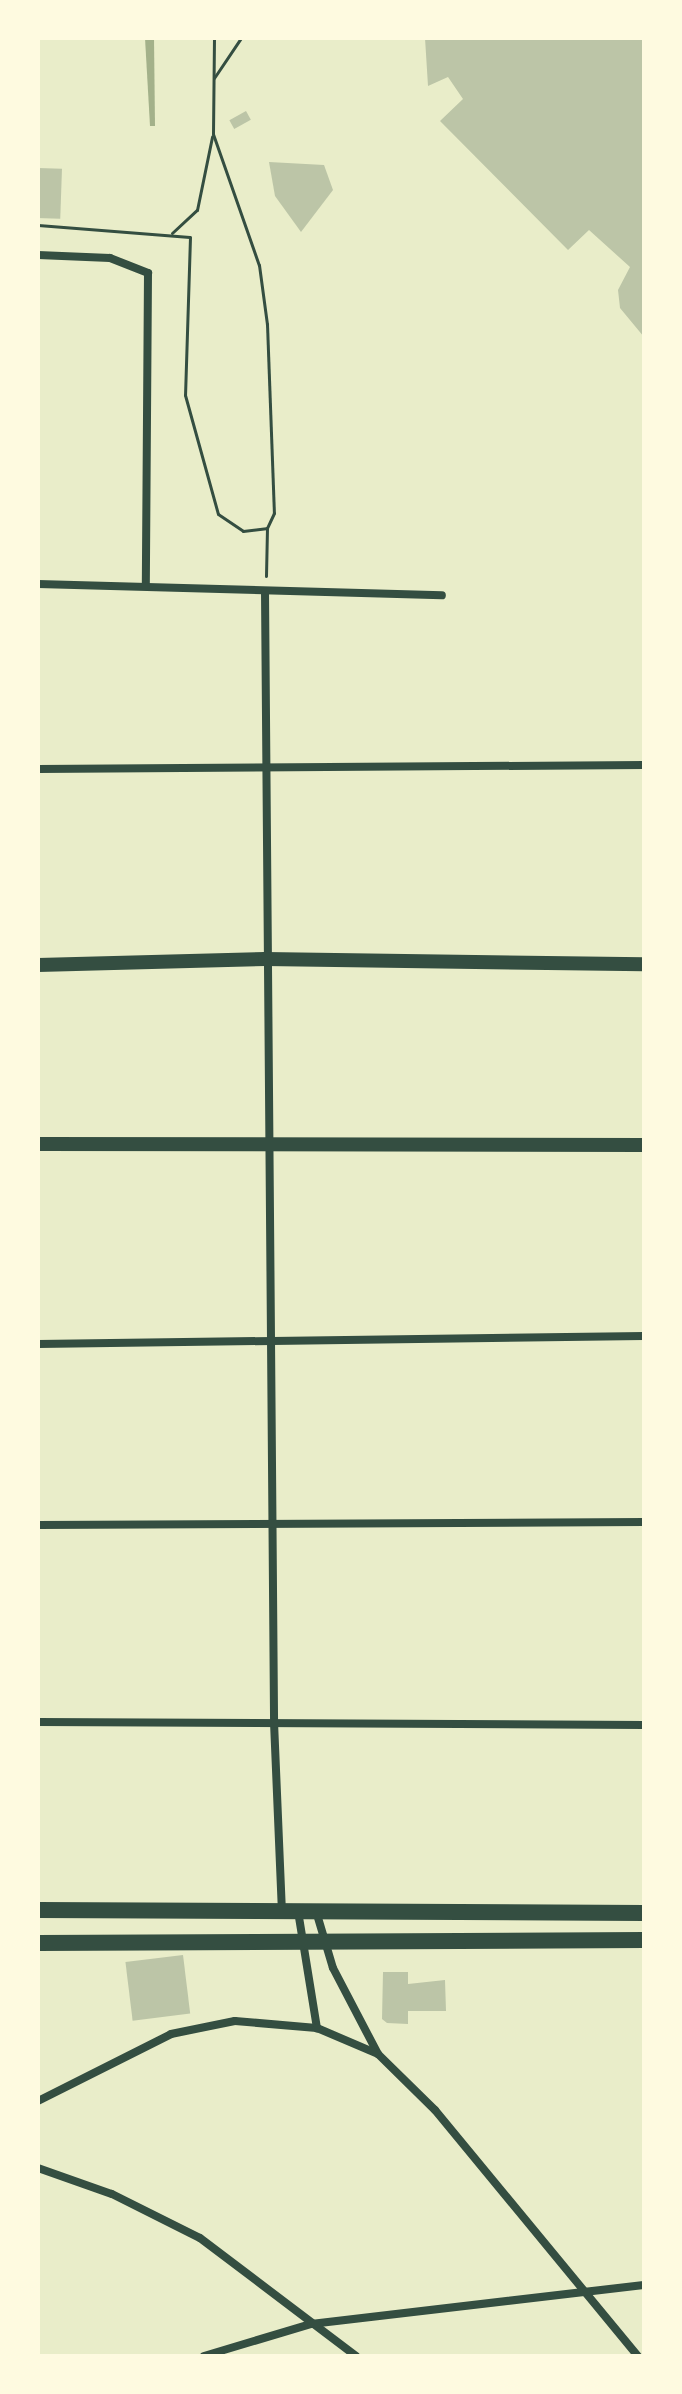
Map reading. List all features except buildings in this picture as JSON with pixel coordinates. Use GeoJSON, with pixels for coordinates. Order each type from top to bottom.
{"type":"FeatureCollection","features":[{"type":"Feature","properties":{"kind":"main road"},"geometry":{"type":"LineString","coordinates":[[38,1910],[644,1913]]}},
{"type":"Feature","properties":{"kind":"main road"},"geometry":{"type":"LineString","coordinates":[[268,1939],[290,1911]]}},
{"type":"Feature","properties":{"kind":"main road"},"geometry":{"type":"LineString","coordinates":[[605,1912],[605,1939]]}},
{"type":"Feature","properties":{"kind":"main road"},"geometry":{"type":"LineString","coordinates":[[38,1943],[324,1938],[643,1941]]}},
{"type":"Feature","properties":{"kind":"street"},"geometry":{"type":"LineString","coordinates":[[38,255],[110,258],[148,273],[146,585]]}},
{"type":"Feature","properties":{"kind":"street"},"geometry":{"type":"LineString","coordinates":[[38,584],[442,595]]}},
{"type":"Feature","properties":{"kind":"street"},"geometry":{"type":"LineString","coordinates":[[265,592],[265,959],[276,1524],[274,1722],[290,1911],[304,1939],[317,2028]]}},
{"type":"Feature","properties":{"kind":"street"},"geometry":{"type":"LineString","coordinates":[[38,769],[263,765],[644,765]]}},
{"type":"Feature","properties":{"kind":"street"},"geometry":{"type":"LineString","coordinates":[[38,965],[265,959],[644,964]]}},
{"type":"Feature","properties":{"kind":"street"},"geometry":{"type":"LineString","coordinates":[[38,1144],[644,1145]]}},
{"type":"Feature","properties":{"kind":"street"},"geometry":{"type":"LineString","coordinates":[[38,1344],[271,1338],[644,1336]]}},
{"type":"Feature","properties":{"kind":"street"},"geometry":{"type":"LineString","coordinates":[[38,1525],[644,1522]]}},
{"type":"Feature","properties":{"kind":"street"},"geometry":{"type":"LineString","coordinates":[[38,1722],[644,1725]]}},
{"type":"Feature","properties":{"kind":"street"},"geometry":{"type":"LineString","coordinates":[[316,1911],[333,1968],[378,2054],[435,2110],[638,2356]]}},
{"type":"Feature","properties":{"kind":"street"},"geometry":{"type":"LineString","coordinates":[[38,2101],[171,2034],[235,2021],[317,2028],[378,2054]]}},
{"type":"Feature","properties":{"kind":"street"},"geometry":{"type":"LineString","coordinates":[[38,2168],[112,2194],[200,2238],[356,2356]]}},
{"type":"Feature","properties":{"kind":"street"},"geometry":{"type":"LineString","coordinates":[[204,2356],[311,2324],[644,2285]]}},
{"type":"Feature","properties":{"kind":"path"},"geometry":{"type":"LineString","coordinates":[[172,233],[197,210],[213,134],[214,38]]}},
{"type":"Feature","properties":{"kind":"path"},"geometry":{"type":"LineString","coordinates":[[214,78],[241,38]]}},
{"type":"Feature","properties":{"kind":"path"},"geometry":{"type":"LineString","coordinates":[[213,134],[259,265],[267,324],[274,513],[267,528],[265,592]]}},
{"type":"Feature","properties":{"kind":"path"},"geometry":{"type":"LineString","coordinates":[[38,225],[172,233],[190,237],[185,395],[218,514],[243,531],[267,528]]}},
{"type":"Feature","properties":{"kind":"shaded area"},"geometry":{"type":"Polygon","coordinates":[[[145,38],[154,38],[155,126],[150,126],[145,38]]]}}]}
